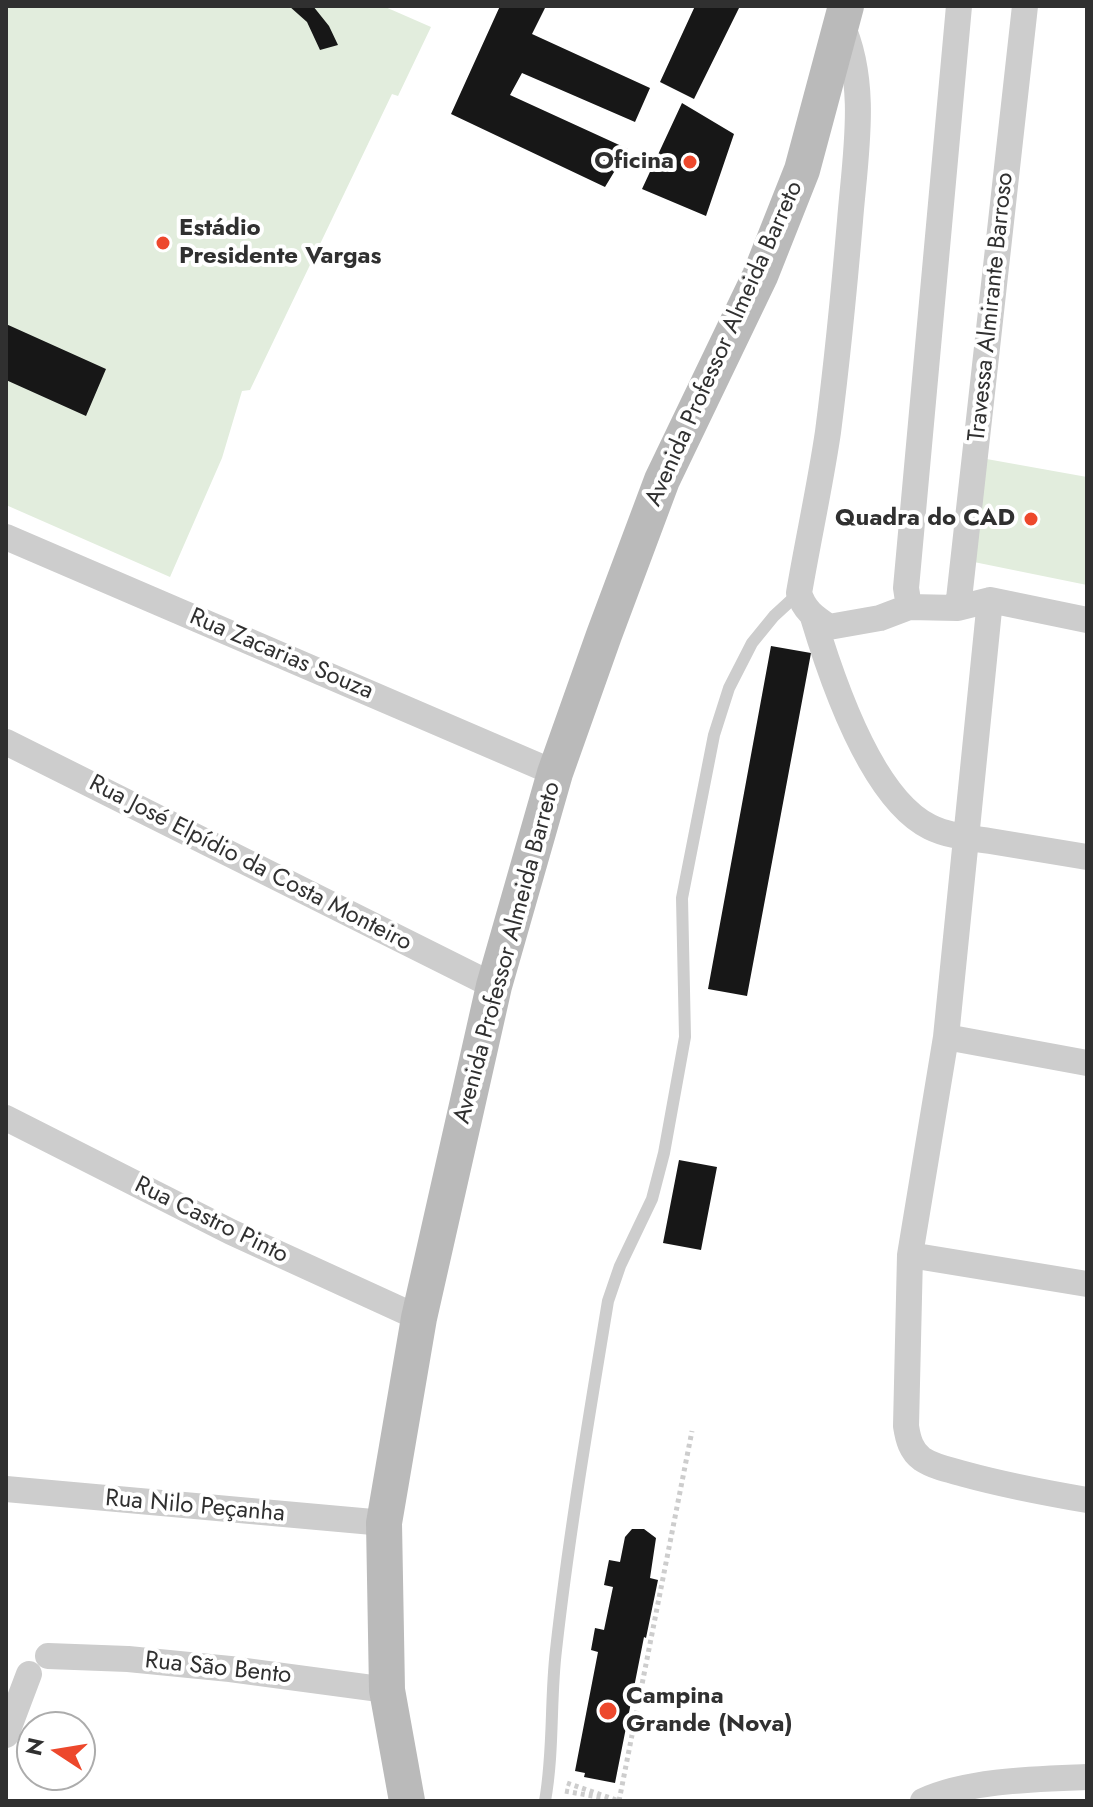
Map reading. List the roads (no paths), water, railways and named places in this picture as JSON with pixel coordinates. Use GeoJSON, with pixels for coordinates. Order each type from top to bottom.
{"type":"FeatureCollection","features":[{"type":"Feature","properties":{"kind":"main road","name":"Avenida Professor Almeida Barreto"},"geometry":{"type":"LineString","coordinates":[[407,1801],[387,1690],[384,1523],[419,1318],[494,986],[555,773],[662,480],[760,276],[802,170],[844,15]]}},
{"type":"Feature","properties":{"kind":"street"},"geometry":{"type":"LineString","coordinates":[[909,607],[906,588],[959,6]]}},
{"type":"Feature","properties":{"kind":"street","name":"Travessa Almirante Barroso"},"geometry":{"type":"LineString","coordinates":[[958,608],[1025,6]]}},
{"type":"Feature","properties":{"kind":"street"},"geometry":{"type":"LineString","coordinates":[[844,15],[857,80],[856,145],[844,297],[827,434],[799,593],[802,605],[829,627],[880,618],[909,607],[958,608],[990,600],[1087,620]]}},
{"type":"Feature","properties":{"kind":"street","name":"Rua Zacarias Souza"},"geometry":{"type":"LineString","coordinates":[[6,537],[555,773]]}},
{"type":"Feature","properties":{"kind":"street"},"geometry":{"type":"LineString","coordinates":[[990,600],[974,785],[965,837],[946,1037],[910,1255],[906,1426],[910,1444],[923,1460],[942,1468],[989,1481],[1087,1500]]}},
{"type":"Feature","properties":{"kind":"street"},"geometry":{"type":"LineString","coordinates":[[813,617],[861,743],[883,782],[902,806],[931,828],[965,837],[1087,857]]}},
{"type":"Feature","properties":{"kind":"street","name":"Rua José Elpídio da Costa Monteiro"},"geometry":{"type":"LineString","coordinates":[[6,742],[494,986]]}},
{"type":"Feature","properties":{"kind":"street"},"geometry":{"type":"LineString","coordinates":[[946,1037],[1087,1063]]}},
{"type":"Feature","properties":{"kind":"street","name":"Rua Castro Pinto"},"geometry":{"type":"LineString","coordinates":[[6,1118],[231,1232],[419,1318]]}},
{"type":"Feature","properties":{"kind":"street"},"geometry":{"type":"LineString","coordinates":[[910,1255],[1087,1284]]}},
{"type":"Feature","properties":{"kind":"street","name":"Rua Nilo Peçanha"},"geometry":{"type":"LineString","coordinates":[[6,1489],[384,1523]]}},
{"type":"Feature","properties":{"kind":"street","name":"Rua São Bento"},"geometry":{"type":"LineString","coordinates":[[48,1656],[128,1659],[230,1669],[387,1690]]}},
{"type":"Feature","properties":{"kind":"street"},"geometry":{"type":"LineString","coordinates":[[6,1735],[29,1674]]}},
{"type":"Feature","properties":{"kind":"street"},"geometry":{"type":"LineString","coordinates":[[923,1801],[938,1794],[1018,1790],[1087,1777]]}},
{"type":"Feature","properties":{"kind":"lane"},"geometry":{"type":"LineString","coordinates":[[545,1801],[549,1779],[555,1654],[565,1574],[608,1301],[620,1266],[652,1199],[664,1153],[685,1037],[682,898],[714,735],[729,688],[752,643],[774,616],[799,593]]}},
{"type":"Feature","properties":{"kind":"place","name":"Oficina"},"geometry":{"type":"Point","coordinates":[690,162]}},
{"type":"Feature","properties":{"kind":"place","name":"Estádio Presidente Vargas"},"geometry":{"type":"Point","coordinates":[163,243]}},
{"type":"Feature","properties":{"kind":"place","name":"Quadra do CAD"},"geometry":{"type":"Point","coordinates":[1031,519]}},
{"type":"Feature","properties":{"kind":"place","name":"Campina Grande (Nova)"},"geometry":{"type":"Point","coordinates":[608,1711]}}]}
